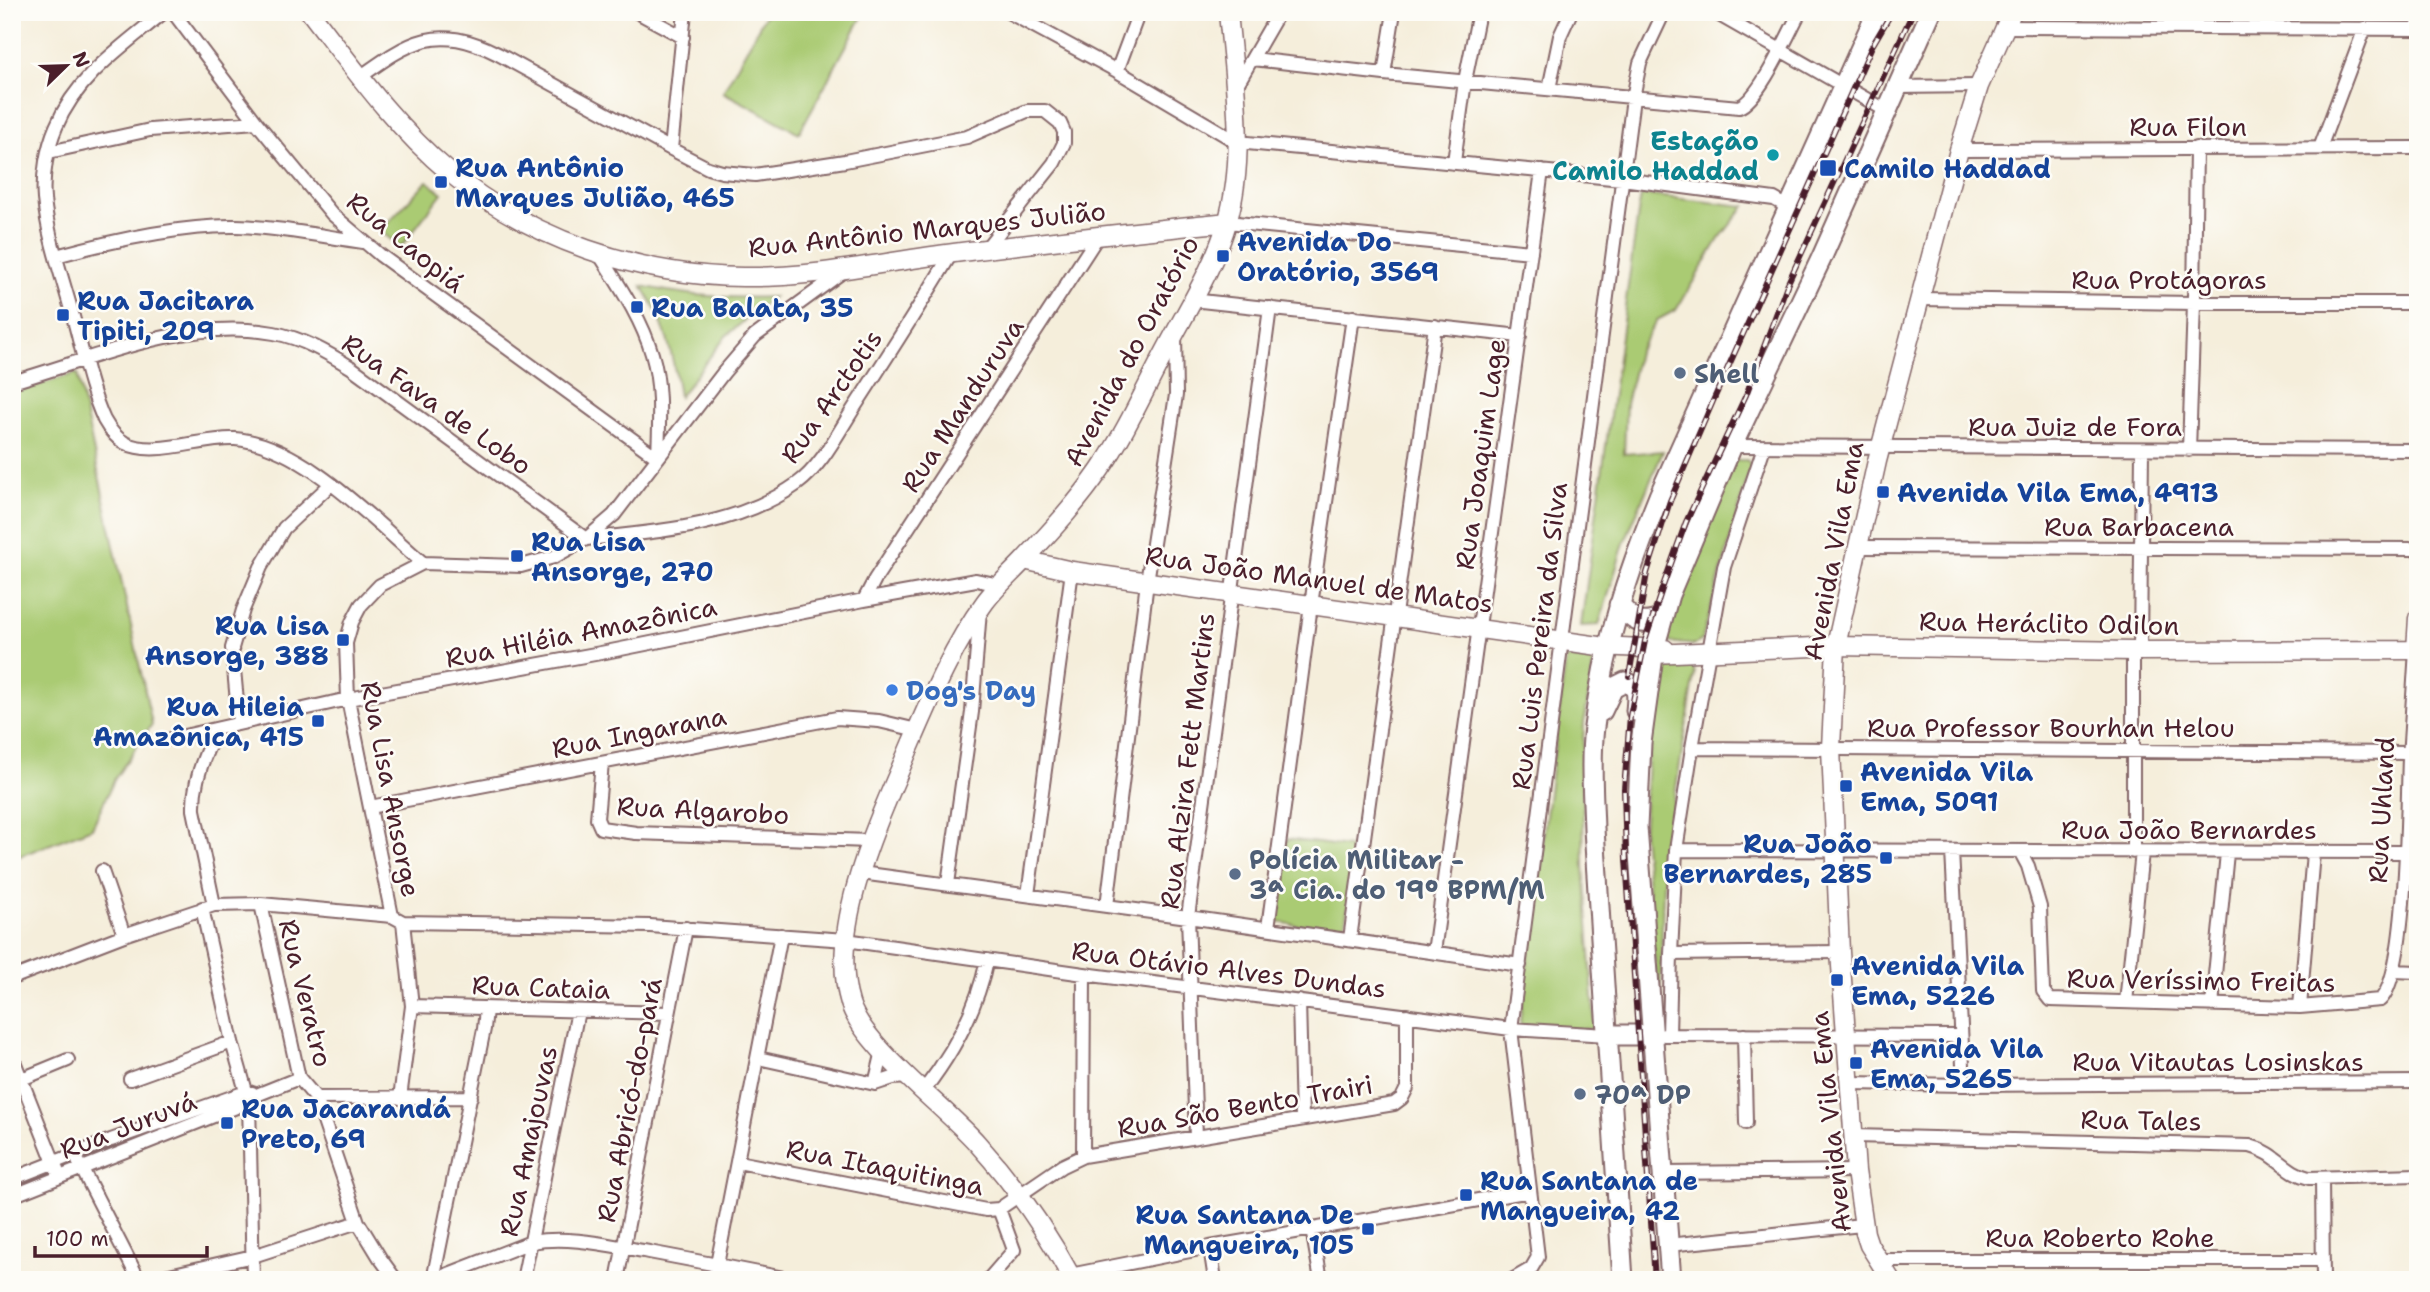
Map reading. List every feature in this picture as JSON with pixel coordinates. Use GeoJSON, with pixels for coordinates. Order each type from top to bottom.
{"type":"FeatureCollection","features":[{"type":"Feature","properties":{"kind":"main road","name":"Rua Antônio Marques Julião"},"geometry":{"type":"LineString","coordinates":[[310,12],[408,136],[451,173],[498,206],[536,228],[598,253],[643,265],[681,272],[743,277],[847,268],[1227,222]]}},
{"type":"Feature","properties":{"kind":"main road","name":"Avenida do Oratório"},"geometry":{"type":"LineString","coordinates":[[1072,1277],[1021,1196],[975,1141],[883,1051],[857,1019],[850,1006],[845,975],[846,940],[870,841],[944,669],[981,609],[1081,495],[1100,469],[1192,300],[1227,222],[1235,180],[1237,142],[1228,12]]}},
{"type":"Feature","properties":{"kind":"main road"},"geometry":{"type":"LineString","coordinates":[[1623,1280],[1594,829],[1594,728],[1607,646],[1637,550],[1659,496],[1877,12]]}},
{"type":"Feature","properties":{"kind":"main road"},"geometry":{"type":"LineString","coordinates":[[1637,827],[1641,743],[1654,651],[1669,595],[1732,446],[1801,302],[1930,13]]}},
{"type":"Feature","properties":{"kind":"main road","name":"Avenida Vila Ema"},"geometry":{"type":"LineString","coordinates":[[1891,1280],[1878,1260],[1862,1225],[1856,1171],[1840,952],[1831,748],[1836,646],[1880,448],[1959,150],[1979,86],[2009,20]]}},
{"type":"Feature","properties":{"kind":"main road","name":"Rua João Manuel de Matos"},"geometry":{"type":"LineString","coordinates":[[1024,560],[1072,571],[1607,646]]}},
{"type":"Feature","properties":{"kind":"main road"},"geometry":{"type":"LineString","coordinates":[[1619,605],[1633,620],[1641,623],[1662,618]]}},
{"type":"Feature","properties":{"kind":"main road","name":"Rua Uhland"},"geometry":{"type":"LineString","coordinates":[[2416,650],[2418,618]]}},
{"type":"Feature","properties":{"kind":"main road","name":"Rua Heráclito Odilon"},"geometry":{"type":"LineString","coordinates":[[1607,646],[1682,652],[1836,646],[2136,651],[2416,650]]}},
{"type":"Feature","properties":{"kind":"main road"},"geometry":{"type":"LineString","coordinates":[[1594,728],[1613,688],[1625,682],[1633,685],[1637,696],[1634,722],[1637,827],[1645,952],[1658,1030],[1663,1173],[1671,1280]]}},
{"type":"Feature","properties":{"kind":"main road"},"geometry":{"type":"LineString","coordinates":[[1607,1035],[1658,1030]]}},
{"type":"Feature","properties":{"kind":"street"},"geometry":{"type":"LineString","coordinates":[[164,12],[83,81],[65,106],[55,129],[46,165],[44,198],[57,256],[104,419],[111,432],[125,443],[140,447],[218,440],[266,445],[299,460],[331,484],[423,563]]}},
{"type":"Feature","properties":{"kind":"street","name":"Rua Caopiá"},"geometry":{"type":"LineString","coordinates":[[173,12],[256,122],[332,214],[414,281],[658,458]]}},
{"type":"Feature","properties":{"kind":"street"},"geometry":{"type":"LineString","coordinates":[[636,12],[683,37]]}},
{"type":"Feature","properties":{"kind":"street"},"geometry":{"type":"LineString","coordinates":[[671,149],[685,12]]}},
{"type":"Feature","properties":{"kind":"street"},"geometry":{"type":"LineString","coordinates":[[1008,12],[1027,17],[1237,142],[1622,179],[1774,199],[1787,211]]}},
{"type":"Feature","properties":{"kind":"street"},"geometry":{"type":"LineString","coordinates":[[1117,71],[1139,12]]}},
{"type":"Feature","properties":{"kind":"street"},"geometry":{"type":"LineString","coordinates":[[1234,89],[1279,12]]}},
{"type":"Feature","properties":{"kind":"street"},"geometry":{"type":"LineString","coordinates":[[1384,74],[1394,12]]}},
{"type":"Feature","properties":{"kind":"street"},"geometry":{"type":"LineString","coordinates":[[1454,162],[1465,81],[1479,12]]}},
{"type":"Feature","properties":{"kind":"street"},"geometry":{"type":"LineString","coordinates":[[1549,89],[1560,36],[1571,12]]}},
{"type":"Feature","properties":{"kind":"street","name":"Rua Luis Pereira da Silva"},"geometry":{"type":"LineString","coordinates":[[1512,1280],[1531,1269],[1538,1258],[1511,1029],[1633,98],[1640,64],[1664,12]]}},
{"type":"Feature","properties":{"kind":"street"},"geometry":{"type":"LineString","coordinates":[[1714,12],[1886,111]]}},
{"type":"Feature","properties":{"kind":"street"},"geometry":{"type":"LineString","coordinates":[[1253,59],[1633,98],[1743,106],[1754,96],[1800,12]]}},
{"type":"Feature","properties":{"kind":"street"},"geometry":{"type":"LineString","coordinates":[[2009,20],[2418,29]]}},
{"type":"Feature","properties":{"kind":"street"},"geometry":{"type":"LineString","coordinates":[[2320,148],[2365,28]]}},
{"type":"Feature","properties":{"kind":"street"},"geometry":{"type":"LineString","coordinates":[[360,78],[392,55],[429,38],[454,39],[481,45],[708,168],[755,175],[857,159],[967,137],[1027,111],[1045,111],[1060,123],[1064,132],[1064,143],[1054,163],[985,250]]}},
{"type":"Feature","properties":{"kind":"street"},"geometry":{"type":"LineString","coordinates":[[1897,87],[1979,86]]}},
{"type":"Feature","properties":{"kind":"street"},"geometry":{"type":"LineString","coordinates":[[49,152],[150,130],[256,122]]}},
{"type":"Feature","properties":{"kind":"street"},"geometry":{"type":"LineString","coordinates":[[2189,450],[2196,148]]}},
{"type":"Feature","properties":{"kind":"street","name":"Rua Filon"},"geometry":{"type":"LineString","coordinates":[[1959,150],[2418,148]]}},
{"type":"Feature","properties":{"kind":"street","name":"Rua Joaquim Lage"},"geometry":{"type":"LineString","coordinates":[[1434,951],[1542,171]]}},
{"type":"Feature","properties":{"kind":"street"},"geometry":{"type":"LineString","coordinates":[[1227,222],[1531,252]]}},
{"type":"Feature","properties":{"kind":"street"},"geometry":{"type":"LineString","coordinates":[[57,256],[199,227],[279,229],[365,242]]}},
{"type":"Feature","properties":{"kind":"street","name":"Rua Manduruva"},"geometry":{"type":"LineString","coordinates":[[864,600],[875,579],[1098,236]]}},
{"type":"Feature","properties":{"kind":"street"},"geometry":{"type":"LineString","coordinates":[[598,253],[643,330],[652,355],[660,414],[658,458]]}},
{"type":"Feature","properties":{"kind":"street","name":"Rua Arctotis"},"geometry":{"type":"LineString","coordinates":[[586,539],[641,534],[703,523],[740,513],[799,483],[830,445],[951,254]]}},
{"type":"Feature","properties":{"kind":"street","name":"Rua Lisa Ansorge"},"geometry":{"type":"LineString","coordinates":[[400,1098],[412,1006],[397,919],[348,699],[346,643],[352,622],[361,605],[380,585],[423,563],[521,566],[554,556],[586,539],[614,515],[755,336],[847,268]]}},
{"type":"Feature","properties":{"kind":"street","name":"Rua Protágoras"},"geometry":{"type":"LineString","coordinates":[[1920,299],[2418,303]]}},
{"type":"Feature","properties":{"kind":"street"},"geometry":{"type":"LineString","coordinates":[[1192,300],[1520,336]]}},
{"type":"Feature","properties":{"kind":"street","name":"Rua Alzira Fett Martins"},"geometry":{"type":"LineString","coordinates":[[1196,1137],[1188,916],[1270,308]]}},
{"type":"Feature","properties":{"kind":"street"},"geometry":{"type":"LineString","coordinates":[[1268,928],[1353,317]]}},
{"type":"Feature","properties":{"kind":"street"},"geometry":{"type":"LineString","coordinates":[[1350,939],[1435,326]]}},
{"type":"Feature","properties":{"kind":"street","name":"Rua Fava de Lobo"},"geometry":{"type":"LineString","coordinates":[[12,382],[175,335],[210,331],[276,333],[327,352],[352,368],[586,539]]}},
{"type":"Feature","properties":{"kind":"street"},"geometry":{"type":"LineString","coordinates":[[1107,906],[1147,582],[1176,396],[1175,333]]}},
{"type":"Feature","properties":{"kind":"street","name":"Rua Juiz de Fora"},"geometry":{"type":"LineString","coordinates":[[1732,446],[2418,450]]}},
{"type":"Feature","properties":{"kind":"street"},"geometry":{"type":"LineString","coordinates":[[1765,447],[1724,567],[1708,652],[1676,850],[1671,954],[1658,1030],[1744,1035],[1961,1036]]}},
{"type":"Feature","properties":{"kind":"street"},"geometry":{"type":"LineString","coordinates":[[2126,1002],[2137,852],[2133,750],[2142,450]]}},
{"type":"Feature","properties":{"kind":"street"},"geometry":{"type":"LineString","coordinates":[[239,723],[232,648],[243,610],[261,568],[284,528],[331,484]]}},
{"type":"Feature","properties":{"kind":"street","name":"Rua Barbacena"},"geometry":{"type":"LineString","coordinates":[[1859,547],[2418,549]]}},
{"type":"Feature","properties":{"kind":"street"},"geometry":{"type":"LineString","coordinates":[[1028,895],[1072,571]]}},
{"type":"Feature","properties":{"kind":"street","name":"Rua Hiléia Amazônica"},"geometry":{"type":"LineString","coordinates":[[171,739],[348,699],[606,652],[864,600],[976,580],[1000,585]]}},
{"type":"Feature","properties":{"kind":"street"},"geometry":{"type":"LineString","coordinates":[[948,884],[972,712],[981,609]]}},
{"type":"Feature","properties":{"kind":"street","name":"Rua Uhland"},"geometry":{"type":"LineString","coordinates":[[2380,1000],[2386,994],[2395,971],[2411,877],[2407,852],[2413,777],[2409,753],[2416,650]]}},
{"type":"Feature","properties":{"kind":"street","name":"Rua Ingarana"},"geometry":{"type":"LineString","coordinates":[[370,807],[837,718],[879,721],[917,730]]}},
{"type":"Feature","properties":{"kind":"street"},"geometry":{"type":"LineString","coordinates":[[218,730],[206,754],[194,795],[194,810],[232,1042],[251,1096],[253,1280]]}},
{"type":"Feature","properties":{"kind":"street","name":"Rua Professor Bourhan Helou"},"geometry":{"type":"LineString","coordinates":[[1692,748],[2409,753]]}},
{"type":"Feature","properties":{"kind":"street","name":"Rua Algarobo"},"geometry":{"type":"LineString","coordinates":[[602,763],[597,819],[601,828],[636,833],[870,841]]}},
{"type":"Feature","properties":{"kind":"street","name":"Rua João Bernardes"},"geometry":{"type":"LineString","coordinates":[[1676,850],[2407,852]]}},
{"type":"Feature","properties":{"kind":"street"},"geometry":{"type":"LineString","coordinates":[[1952,851],[1964,1085]]}},
{"type":"Feature","properties":{"kind":"street","name":"Rua Veríssimo Freitas"},"geometry":{"type":"LineString","coordinates":[[2020,851],[2028,866],[2040,907],[2044,995],[2055,1002],[2300,1007],[2380,1000]]}},
{"type":"Feature","properties":{"kind":"street"},"geometry":{"type":"LineString","coordinates":[[2212,1005],[2227,853]]}},
{"type":"Feature","properties":{"kind":"street"},"geometry":{"type":"LineString","coordinates":[[2300,1007],[2313,853]]}},
{"type":"Feature","properties":{"kind":"street"},"geometry":{"type":"LineString","coordinates":[[102,871],[124,935]]}},
{"type":"Feature","properties":{"kind":"street"},"geometry":{"type":"LineString","coordinates":[[861,873],[1188,916],[1520,965]]}},
{"type":"Feature","properties":{"kind":"street","name":"Rua Otávio Alves Dundas"},"geometry":{"type":"LineString","coordinates":[[12,978],[124,935],[208,907],[261,904],[397,919],[686,928],[846,940],[1084,974],[1511,1029],[1607,1035]]}},
{"type":"Feature","properties":{"kind":"street","name":"Rua Veratro"},"geometry":{"type":"LineString","coordinates":[[261,904],[299,1077],[316,1098],[358,1222],[396,1280]]}},
{"type":"Feature","properties":{"kind":"street","name":"Rua Abricó-do-pará"},"geometry":{"type":"LineString","coordinates":[[617,1280],[686,928]]}},
{"type":"Feature","properties":{"kind":"street"},"geometry":{"type":"LineString","coordinates":[[714,1280],[781,935]]}},
{"type":"Feature","properties":{"kind":"street"},"geometry":{"type":"LineString","coordinates":[[1671,954],[1840,952]]}},
{"type":"Feature","properties":{"kind":"street"},"geometry":{"type":"LineString","coordinates":[[924,1090],[952,1052],[968,1024],[987,960]]}},
{"type":"Feature","properties":{"kind":"street"},"geometry":{"type":"LineString","coordinates":[[2395,971],[2418,972]]}},
{"type":"Feature","properties":{"kind":"street"},"geometry":{"type":"LineString","coordinates":[[1083,1156],[1084,974]]}},
{"type":"Feature","properties":{"kind":"street"},"geometry":{"type":"LineString","coordinates":[[1299,1001],[1301,1118]]}},
{"type":"Feature","properties":{"kind":"street","name":"Rua Cataia"},"geometry":{"type":"LineString","coordinates":[[412,1006],[669,1013]]}},
{"type":"Feature","properties":{"kind":"street"},"geometry":{"type":"LineString","coordinates":[[433,1280],[471,1097],[484,1029],[485,1009]]}},
{"type":"Feature","properties":{"kind":"street","name":"Rua Amajouvas"},"geometry":{"type":"LineString","coordinates":[[523,1280],[578,1011]]}},
{"type":"Feature","properties":{"kind":"street","name":"Rua São Bento Trairi"},"geometry":{"type":"LineString","coordinates":[[1021,1196],[1062,1166],[1083,1156],[1394,1104],[1408,1088],[1407,1015]]}},
{"type":"Feature","properties":{"kind":"street"},"geometry":{"type":"LineString","coordinates":[[1744,1035],[1746,1122]]}},
{"type":"Feature","properties":{"kind":"street"},"geometry":{"type":"LineString","coordinates":[[130,1079],[232,1042]]}},
{"type":"Feature","properties":{"kind":"street"},"geometry":{"type":"LineString","coordinates":[[875,1084],[883,1051]]}},
{"type":"Feature","properties":{"kind":"street"},"geometry":{"type":"LineString","coordinates":[[12,1056],[17,1082],[60,1176]]}},
{"type":"Feature","properties":{"kind":"street"},"geometry":{"type":"LineString","coordinates":[[758,1058],[875,1084],[893,1078],[909,1077]]}},
{"type":"Feature","properties":{"kind":"street"},"geometry":{"type":"LineString","coordinates":[[17,1082],[68,1060]]}},
{"type":"Feature","properties":{"kind":"street","name":"Rua Juruvá"},"geometry":{"type":"LineString","coordinates":[[12,1196],[299,1077]]}},
{"type":"Feature","properties":{"kind":"street","name":"Rua Vitautas Losinskas"},"geometry":{"type":"LineString","coordinates":[[1850,1083],[1964,1085],[2418,1082]]}},
{"type":"Feature","properties":{"kind":"street","name":"Rua Juruvá"},"geometry":{"type":"LineString","coordinates":[[12,1180],[75,1154],[251,1096]]}},
{"type":"Feature","properties":{"kind":"street"},"geometry":{"type":"LineString","coordinates":[[316,1098],[471,1097]]}},
{"type":"Feature","properties":{"kind":"street","name":"Rua Tales"},"geometry":{"type":"LineString","coordinates":[[1854,1136],[2250,1146],[2266,1150],[2298,1175],[2322,1178],[2418,1175]]}},
{"type":"Feature","properties":{"kind":"street"},"geometry":{"type":"LineString","coordinates":[[75,1154],[139,1280]]}},
{"type":"Feature","properties":{"kind":"street","name":"Rua Itaquitinga"},"geometry":{"type":"LineString","coordinates":[[738,1162],[986,1210],[999,1209],[1021,1196]]}},
{"type":"Feature","properties":{"kind":"street"},"geometry":{"type":"LineString","coordinates":[[1663,1173],[1856,1171]]}},
{"type":"Feature","properties":{"kind":"street"},"geometry":{"type":"LineString","coordinates":[[2322,1178],[2323,1280]]}},
{"type":"Feature","properties":{"kind":"street"},"geometry":{"type":"LineString","coordinates":[[1072,1277],[1210,1247],[1530,1191]]}},
{"type":"Feature","properties":{"kind":"street"},"geometry":{"type":"LineString","coordinates":[[988,1280],[1014,1250],[999,1209]]}},
{"type":"Feature","properties":{"kind":"street"},"geometry":{"type":"LineString","coordinates":[[147,1280],[253,1256],[358,1222]]}},
{"type":"Feature","properties":{"kind":"street"},"geometry":{"type":"LineString","coordinates":[[1668,1245],[1862,1225]]}},
{"type":"Feature","properties":{"kind":"street"},"geometry":{"type":"LineString","coordinates":[[1312,1229],[1321,1280]]}},
{"type":"Feature","properties":{"kind":"street"},"geometry":{"type":"LineString","coordinates":[[433,1280],[531,1242],[565,1240],[624,1248],[793,1280]]}},
{"type":"Feature","properties":{"kind":"street"},"geometry":{"type":"LineString","coordinates":[[1210,1247],[1215,1280]]}},
{"type":"Feature","properties":{"kind":"street","name":"Rua Roberto Rohe"},"geometry":{"type":"LineString","coordinates":[[1878,1260],[2323,1260]]}},
{"type":"Feature","properties":{"kind":"green space"},"geometry":{"type":"Polygon","coordinates":[[[767,12],[858,12],[863,15],[799,133],[723,92],[767,12]]]}},
{"type":"Feature","properties":{"kind":"green space"},"geometry":{"type":"Polygon","coordinates":[[[427,181],[442,193],[401,247],[380,231],[427,181]]]}},
{"type":"Feature","properties":{"kind":"green space"},"geometry":{"type":"Polygon","coordinates":[[[1641,196],[1745,206],[1719,239],[1676,310],[1657,320],[1638,352],[1626,404],[1624,454],[1663,451],[1624,543],[1599,625],[1581,626],[1638,213],[1641,196]]]}},
{"type":"Feature","properties":{"kind":"green space"},"geometry":{"type":"Polygon","coordinates":[[[642,286],[707,296],[773,297],[726,336],[679,397],[667,339],[642,286]]]}},
{"type":"Feature","properties":{"kind":"green space"},"geometry":{"type":"Polygon","coordinates":[[[77,373],[152,724],[114,780],[92,828],[12,859],[12,393],[77,373]]]}},
{"type":"Feature","properties":{"kind":"green space"},"geometry":{"type":"Polygon","coordinates":[[[1729,460],[1747,460],[1751,466],[1702,640],[1694,645],[1661,641],[1729,460]]]}},
{"type":"Feature","properties":{"kind":"green space"},"geometry":{"type":"Polygon","coordinates":[[[1566,658],[1594,660],[1584,723],[1582,763],[1584,866],[1595,1027],[1522,1028],[1520,1021],[1566,658]]]}},
{"type":"Feature","properties":{"kind":"green space"},"geometry":{"type":"Polygon","coordinates":[[[1660,662],[1688,664],[1693,667],[1695,674],[1663,887],[1660,1017],[1643,834],[1648,762],[1660,662]]]}},
{"type":"Feature","properties":{"kind":"green space"},"geometry":{"type":"Polygon","coordinates":[[[1287,839],[1356,848],[1344,932],[1276,922],[1287,839]]]}},
{"type":"Feature","properties":{"kind":"railway"},"geometry":{"type":"LineString","coordinates":[[1629,676],[1647,573],[1670,501],[1872,46],[1892,12]]}},
{"type":"Feature","properties":{"kind":"railway"},"geometry":{"type":"LineString","coordinates":[[1655,1280],[1626,859],[1624,789],[1630,716],[1645,641],[1686,522],[1746,395],[1787,285],[1913,12]]}},
{"type":"Feature","properties":{"kind":"place","name":"Estação Camilo Haddad"},"geometry":{"type":"Point","coordinates":[1773,155]}},
{"type":"Feature","properties":{"kind":"place","name":"Camilo Haddad"},"geometry":{"type":"Point","coordinates":[1828,168]}},
{"type":"Feature","properties":{"kind":"place","name":"Rua Antônio Marques Julião, 465"},"geometry":{"type":"Point","coordinates":[441,182]}},
{"type":"Feature","properties":{"kind":"place","name":"Avenida Do Oratório, 3569"},"geometry":{"type":"Point","coordinates":[1223,256]}},
{"type":"Feature","properties":{"kind":"place","name":"Rua Balata, 35"},"geometry":{"type":"Point","coordinates":[637,307]}},
{"type":"Feature","properties":{"kind":"place","name":"Rua Jacitara Tipiti, 209"},"geometry":{"type":"Point","coordinates":[63,315]}},
{"type":"Feature","properties":{"kind":"place","name":"Shell"},"geometry":{"type":"Point","coordinates":[1680,373]}},
{"type":"Feature","properties":{"kind":"place","name":"Avenida Vila Ema, 4913"},"geometry":{"type":"Point","coordinates":[1883,492]}},
{"type":"Feature","properties":{"kind":"place","name":"Rua Lisa Ansorge, 270"},"geometry":{"type":"Point","coordinates":[517,556]}},
{"type":"Feature","properties":{"kind":"place","name":"Rua Lisa Ansorge, 388"},"geometry":{"type":"Point","coordinates":[343,640]}},
{"type":"Feature","properties":{"kind":"place","name":"Dog's Day"},"geometry":{"type":"Point","coordinates":[892,690]}},
{"type":"Feature","properties":{"kind":"place","name":"Rua Hileia Amazônica, 415"},"geometry":{"type":"Point","coordinates":[318,721]}},
{"type":"Feature","properties":{"kind":"place","name":"Avenida Vila Ema, 5091"},"geometry":{"type":"Point","coordinates":[1846,786]}},
{"type":"Feature","properties":{"kind":"place","name":"Rua João Bernardes, 285"},"geometry":{"type":"Point","coordinates":[1886,858]}},
{"type":"Feature","properties":{"kind":"place","name":"Polícia Militar - 3ª Cia. do 19º BPM/M"},"geometry":{"type":"Point","coordinates":[1235,874]}},
{"type":"Feature","properties":{"kind":"place","name":"Avenida Vila Ema, 5226"},"geometry":{"type":"Point","coordinates":[1837,980]}},
{"type":"Feature","properties":{"kind":"place","name":"Avenida Vila Ema, 5265"},"geometry":{"type":"Point","coordinates":[1856,1063]}},
{"type":"Feature","properties":{"kind":"place","name":"70ª DP"},"geometry":{"type":"Point","coordinates":[1580,1094]}},
{"type":"Feature","properties":{"kind":"place","name":"Rua Jacarandá Preto, 69"},"geometry":{"type":"Point","coordinates":[227,1123]}},
{"type":"Feature","properties":{"kind":"place","name":"Rua Santana de Mangueira, 42"},"geometry":{"type":"Point","coordinates":[1466,1195]}},
{"type":"Feature","properties":{"kind":"place","name":"Rua Santana De Mangueira, 105"},"geometry":{"type":"Point","coordinates":[1368,1229]}}]}
